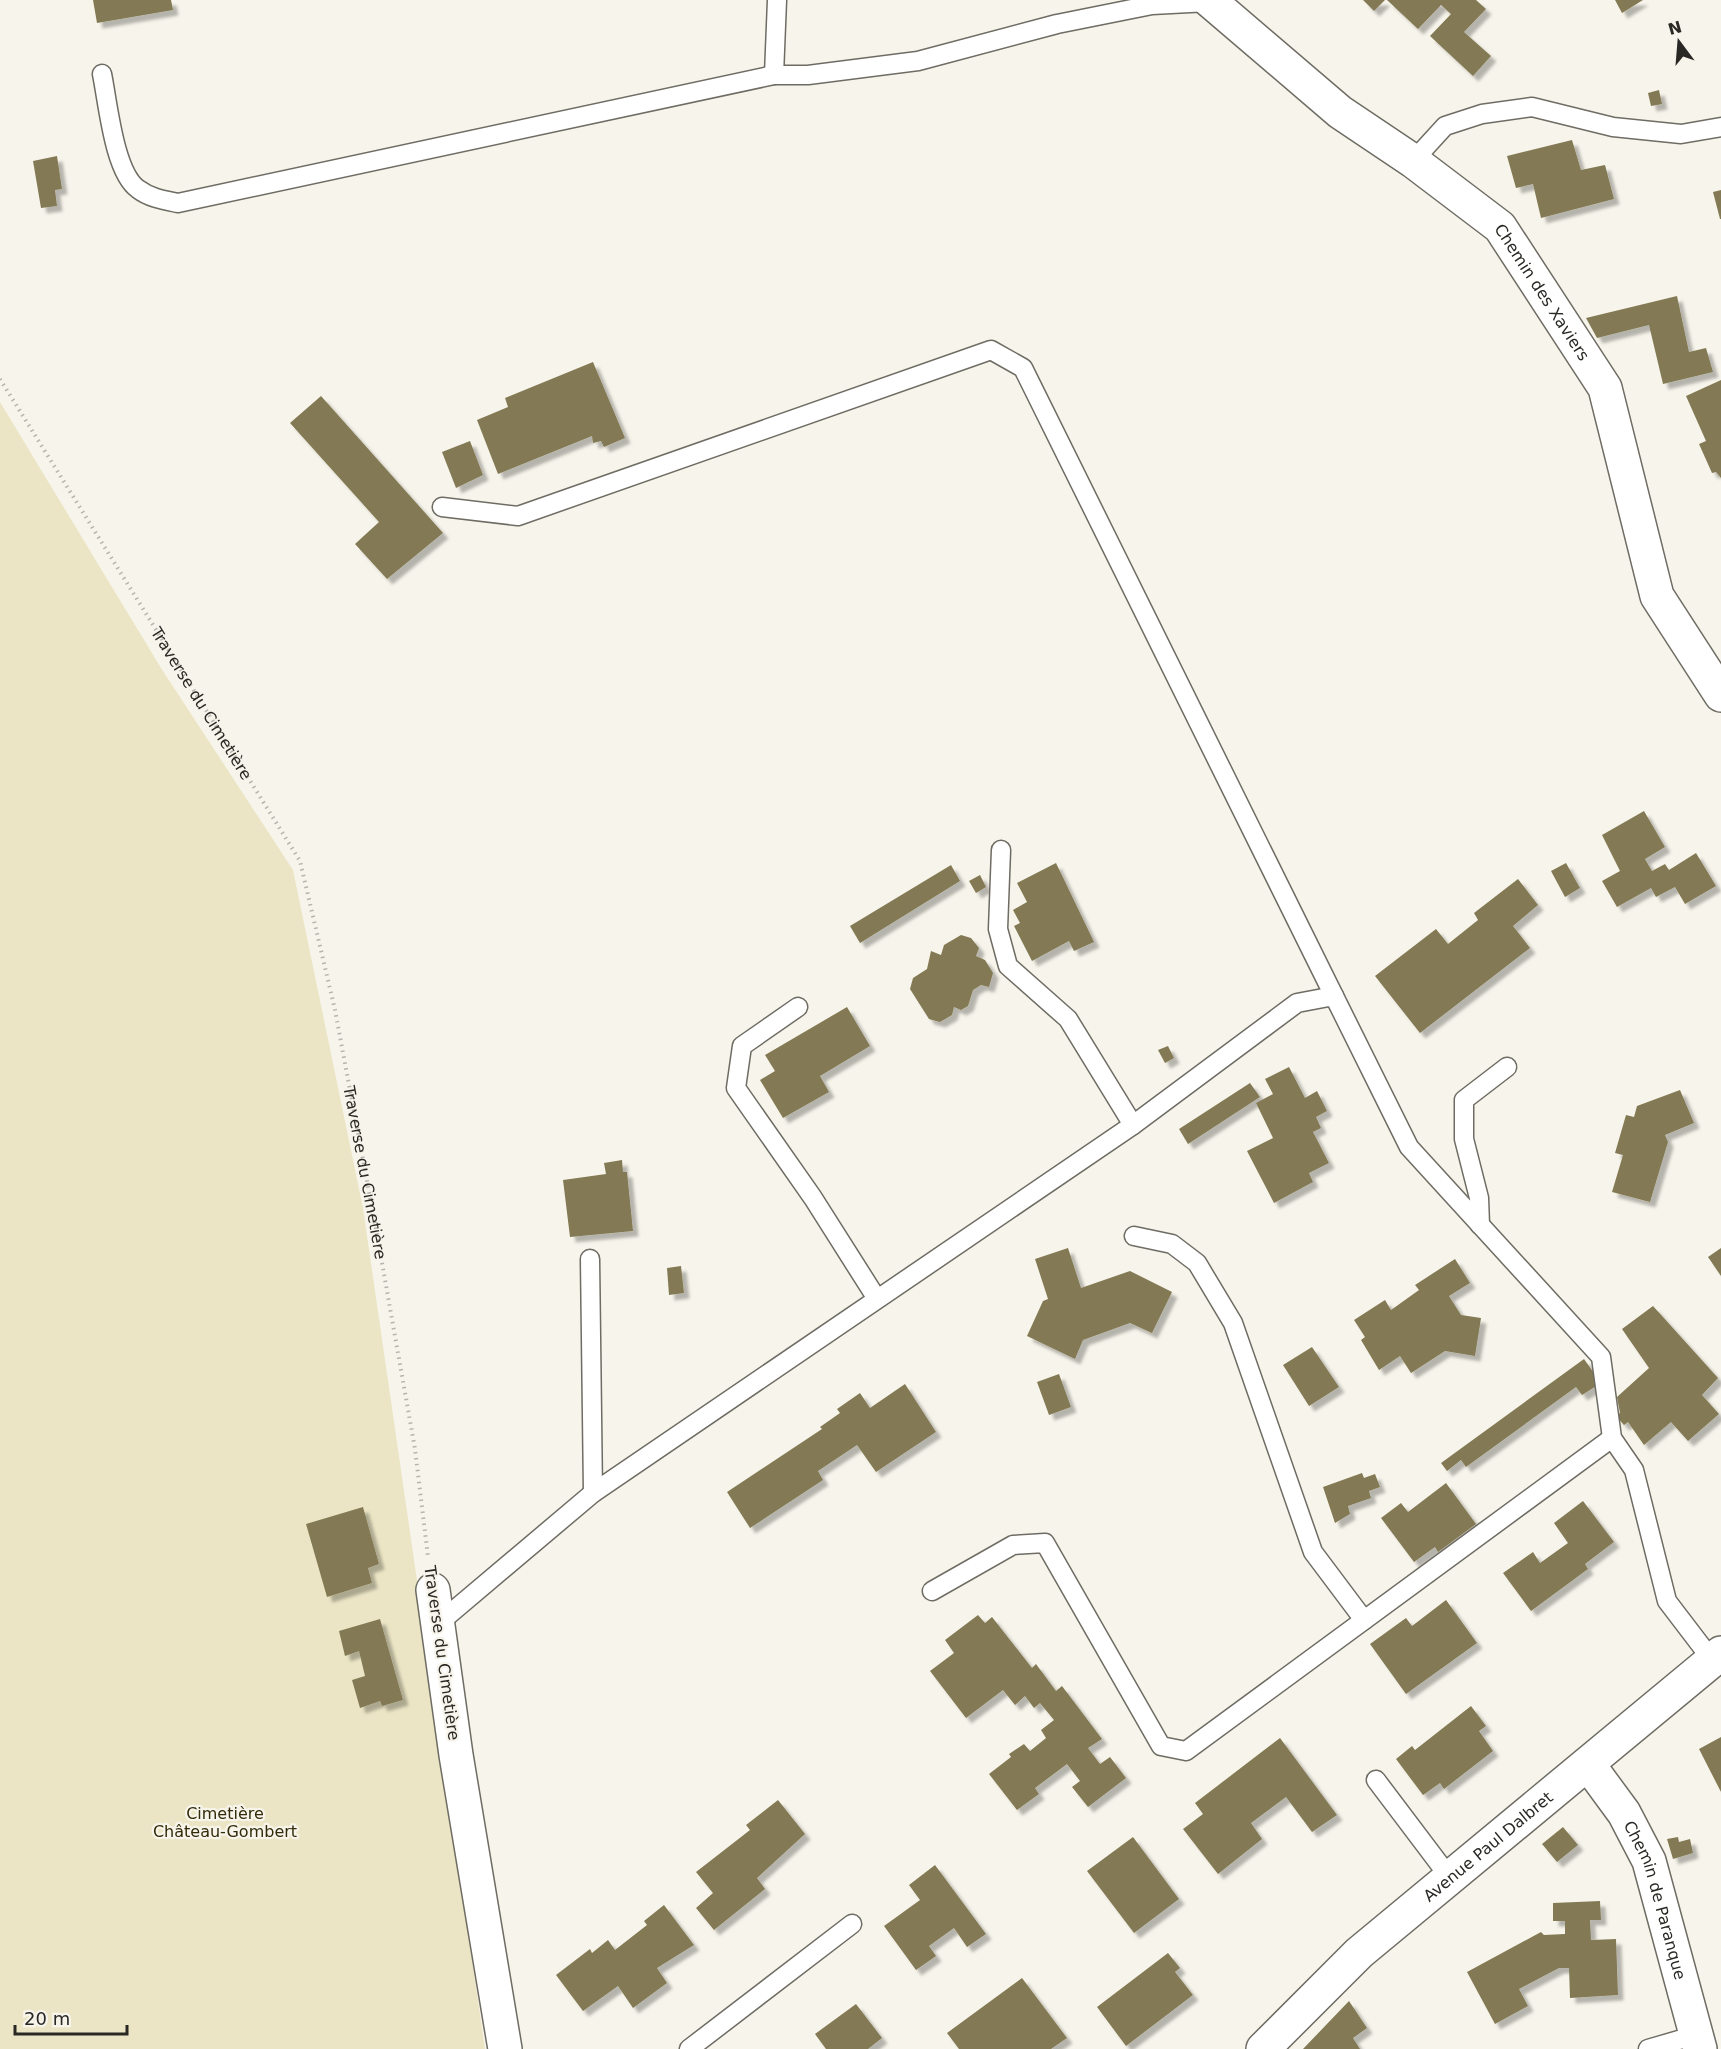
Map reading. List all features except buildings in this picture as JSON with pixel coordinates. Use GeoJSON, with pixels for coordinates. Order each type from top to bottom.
{"type":"FeatureCollection","features":[{"type":"Feature","properties":{"kind":"street","name":"Chemin des Xaviers"},"geometry":{"type":"LineString","coordinates":[[1209,1],[1340,112],[1413,161],[1500,227],[1605,388],[1657,596],[1721,695]]}},
{"type":"Feature","properties":{"kind":"street","name":"Traverse du Cimetière"},"geometry":{"type":"LineString","coordinates":[[433,1590],[456,1755],[505,2049]]}},
{"type":"Feature","properties":{"kind":"street","name":"Avenue Paul Dalbret"},"geometry":{"type":"LineString","coordinates":[[1263,2049],[1359,1953],[1717,1657]]}},
{"type":"Feature","properties":{"kind":"street","name":"Chemin de Paranque"},"geometry":{"type":"LineString","coordinates":[[1588,1764],[1624,1813],[1649,1861],[1698,2042]]}},
{"type":"Feature","properties":{"kind":"lane"},"geometry":{"type":"LineString","coordinates":[[774,75],[777,0]]}},
{"type":"Feature","properties":{"kind":"lane"},"geometry":{"type":"LineString","coordinates":[[102,74],[121,166],[136,188],[154,198],[178,202],[774,75],[808,75],[918,61],[1057,24],[1152,5],[1209,1]]}},
{"type":"Feature","properties":{"kind":"lane"},"geometry":{"type":"LineString","coordinates":[[1413,161],[1445,126],[1482,114],[1532,107],[1613,127],[1681,134],[1721,127]]}},
{"type":"Feature","properties":{"kind":"lane"},"geometry":{"type":"LineString","coordinates":[[442,507],[518,516],[991,350],[1023,368],[1409,1147],[1601,1357],[1612,1438],[1634,1470],[1668,1601],[1717,1657]]}},
{"type":"Feature","properties":{"kind":"lane"},"geometry":{"type":"LineString","coordinates":[[1001,849],[998,929],[1008,966],[1068,1019],[1133,1125]]}},
{"type":"Feature","properties":{"kind":"lane"},"geometry":{"type":"LineString","coordinates":[[439,1623],[593,1493],[1133,1125],[1297,1003],[1334,996]]}},
{"type":"Feature","properties":{"kind":"lane"},"geometry":{"type":"LineString","coordinates":[[798,1007],[742,1046],[736,1088],[813,1198],[877,1299]]}},
{"type":"Feature","properties":{"kind":"lane"},"geometry":{"type":"LineString","coordinates":[[1479,1225],[1479,1198],[1464,1139],[1464,1100],[1507,1067]]}},
{"type":"Feature","properties":{"kind":"lane"},"geometry":{"type":"LineString","coordinates":[[1134,1236],[1172,1244],[1197,1263],[1233,1323],[1313,1552],[1364,1620]]}},
{"type":"Feature","properties":{"kind":"lane"},"geometry":{"type":"LineString","coordinates":[[590,1259],[593,1493]]}},
{"type":"Feature","properties":{"kind":"lane"},"geometry":{"type":"LineString","coordinates":[[932,1591],[1013,1545],[1045,1543],[1161,1746],[1186,1751],[1612,1438]]}},
{"type":"Feature","properties":{"kind":"lane"},"geometry":{"type":"LineString","coordinates":[[1376,1780],[1450,1878]]}},
{"type":"Feature","properties":{"kind":"lane"},"geometry":{"type":"LineString","coordinates":[[688,2049],[852,1924]]}},
{"type":"Feature","properties":{"kind":"lane"},"geometry":{"type":"LineString","coordinates":[[1648,2049],[1698,2042]]}},
{"type":"Feature","properties":{"kind":"path","name":"Traverse du Cimetière"},"geometry":{"type":"LineString","coordinates":[[0,379],[300,861],[335,1010],[376,1229],[414,1449],[433,1590]]}},
{"type":"Feature","properties":{"kind":"green space","name":"Cimetière Château-Gombert"},"geometry":{"type":"Polygon","coordinates":[[[0,402],[161,668],[293,870],[363,1208],[485,2049],[0,2049],[0,402]]]}}]}
